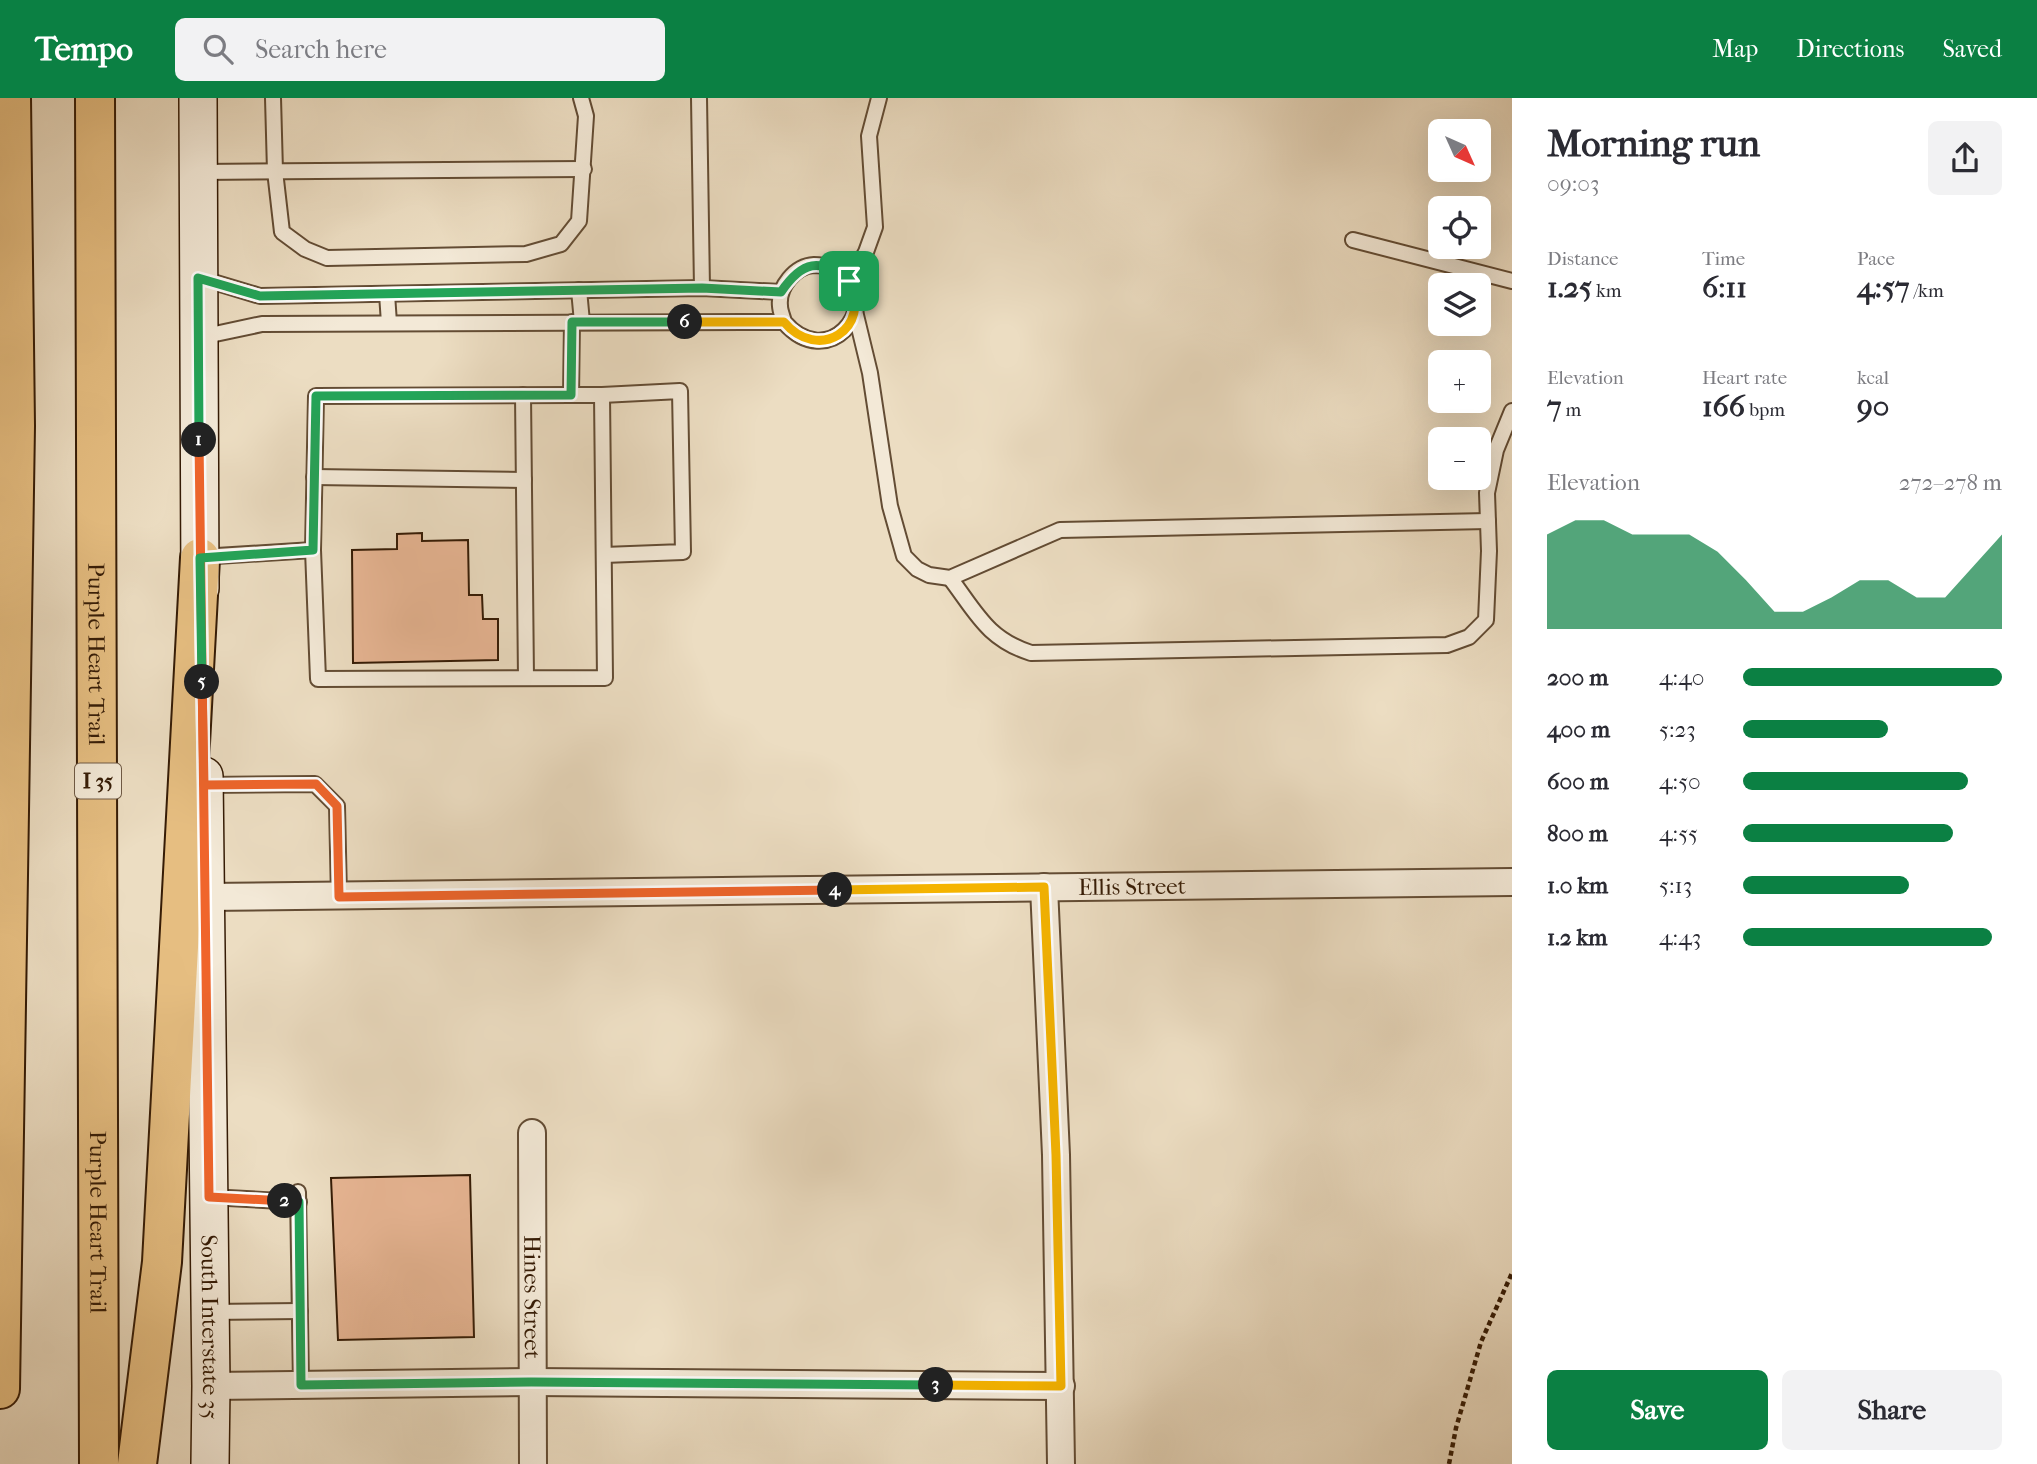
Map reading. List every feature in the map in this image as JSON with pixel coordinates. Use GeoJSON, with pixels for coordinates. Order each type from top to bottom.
{"type":"FeatureCollection","features":[{"type":"Feature","properties":{"kind":"highway"},"geometry":{"type":"LineString","coordinates":[[0,1389],[15,426],[11,98]]}},
{"type":"Feature","properties":{"kind":"highway","name":"Purple Heart Trail"},"geometry":{"type":"LineString","coordinates":[[95,98],[99,1464]]}},
{"type":"Feature","properties":{"kind":"highway"},"geometry":{"type":"LineString","coordinates":[[0,615],[15,426]]}},
{"type":"Feature","properties":{"kind":"highway"},"geometry":{"type":"LineString","coordinates":[[137,1464],[162,1262],[200,558]]}},
{"type":"Feature","properties":{"kind":"main road","name":"South Interstate 35"},"geometry":{"type":"LineString","coordinates":[[198,98],[210,1464]]}},
{"type":"Feature","properties":{"kind":"street","name":"Ellis Street"},"geometry":{"type":"LineString","coordinates":[[206,897],[1512,882]]}},
{"type":"Feature","properties":{"kind":"street"},"geometry":{"type":"LineString","coordinates":[[1044,887],[1056,1155],[1061,1464]]}},
{"type":"Feature","properties":{"kind":"street","name":"Hines Street"},"geometry":{"type":"LineString","coordinates":[[532,1133],[533,1464]]}},
{"type":"Feature","properties":{"kind":"street"},"geometry":{"type":"LineString","coordinates":[[211,1386],[531,1382],[1061,1386]]}},
{"type":"Feature","properties":{"kind":"lane"},"geometry":{"type":"LineString","coordinates":[[273,98],[275,171],[282,232],[305,249],[327,258],[526,254],[561,244],[579,221],[586,116],[581,98]]}},
{"type":"Feature","properties":{"kind":"lane"},"geometry":{"type":"LineString","coordinates":[[699,98],[702,288]]}},
{"type":"Feature","properties":{"kind":"lane"},"geometry":{"type":"LineString","coordinates":[[849,281],[866,252],[875,227],[869,136],[879,98]]}},
{"type":"Feature","properties":{"kind":"lane"},"geometry":{"type":"LineString","coordinates":[[198,172],[583,169]]}},
{"type":"Feature","properties":{"kind":"lane"},"geometry":{"type":"LineString","coordinates":[[1353,240],[1512,281]]}},
{"type":"Feature","properties":{"kind":"lane"},"geometry":{"type":"LineString","coordinates":[[812,265],[833,267],[849,281],[856,301],[855,311],[849,325],[838,336],[823,341],[808,340],[794,334],[784,322],[780,307],[781,292],[793,274],[812,265]]}},
{"type":"Feature","properties":{"kind":"lane"},"geometry":{"type":"LineString","coordinates":[[198,278],[260,296],[702,288],[781,292]]}},
{"type":"Feature","properties":{"kind":"lane"},"geometry":{"type":"LineString","coordinates":[[571,395],[579,290]]}},
{"type":"Feature","properties":{"kind":"lane"},"geometry":{"type":"LineString","coordinates":[[387,293],[389,323]]}},
{"type":"Feature","properties":{"kind":"lane"},"geometry":{"type":"LineString","coordinates":[[855,311],[870,373],[890,506],[904,556],[917,569],[929,575],[950,578],[1060,530],[1488,521]]}},
{"type":"Feature","properties":{"kind":"lane"},"geometry":{"type":"LineString","coordinates":[[198,337],[262,324],[784,322]]}},
{"type":"Feature","properties":{"kind":"lane"},"geometry":{"type":"LineString","coordinates":[[602,395],[605,678],[318,679],[313,550],[316,396],[602,395],[680,391],[683,552],[604,555]]}},
{"type":"Feature","properties":{"kind":"lane"},"geometry":{"type":"LineString","coordinates":[[523,395],[526,678]]}},
{"type":"Feature","properties":{"kind":"lane"},"geometry":{"type":"LineString","coordinates":[[950,578],[993,635],[1014,648],[1031,653],[1447,645],[1469,637],[1486,620],[1489,551],[1487,493],[1496,450],[1512,411]]}},
{"type":"Feature","properties":{"kind":"lane"},"geometry":{"type":"LineString","coordinates":[[314,477],[524,480]]}},
{"type":"Feature","properties":{"kind":"lane"},"geometry":{"type":"LineString","coordinates":[[200,558],[313,550]]}},
{"type":"Feature","properties":{"kind":"lane"},"geometry":{"type":"LineString","coordinates":[[204,785],[316,784],[337,806],[339,897]]}},
{"type":"Feature","properties":{"kind":"lane"},"geometry":{"type":"LineString","coordinates":[[209,1197],[299,1197],[301,1385]]}},
{"type":"Feature","properties":{"kind":"lane"},"geometry":{"type":"LineString","coordinates":[[210,1312],[300,1311]]}},
{"type":"Feature","properties":{"kind":"path"},"geometry":{"type":"LineString","coordinates":[[1449,1464],[1456,1428],[1481,1342],[1512,1273]]}},
{"type":"Feature","properties":{"kind":"building"},"geometry":{"type":"Polygon","coordinates":[[[422,533],[422,541],[468,540],[469,595],[482,595],[483,619],[498,619],[498,660],[353,663],[352,550],[397,549],[397,534],[422,533]]]}},
{"type":"Feature","properties":{"kind":"building"},"geometry":{"type":"Polygon","coordinates":[[[470,1175],[474,1337],[338,1340],[331,1178],[470,1175]]]}},
{"type":"Feature","properties":{"kind":"route"},"geometry":{"type":"LineString","coordinates":[[849,281],[833,267],[812,265],[793,274],[781,292],[702,288],[260,296],[198,278],[200,558],[204,785],[206,897],[209,1197],[299,1202],[301,1385],[531,1382],[1061,1386],[1056,1155],[1044,887],[339,897],[337,806],[316,784],[204,785],[201,633],[200,558],[313,550],[316,396],[571,395],[572,322],[784,322],[794,334],[808,340],[823,341],[838,336],[849,325],[856,301],[849,281]]}}]}
